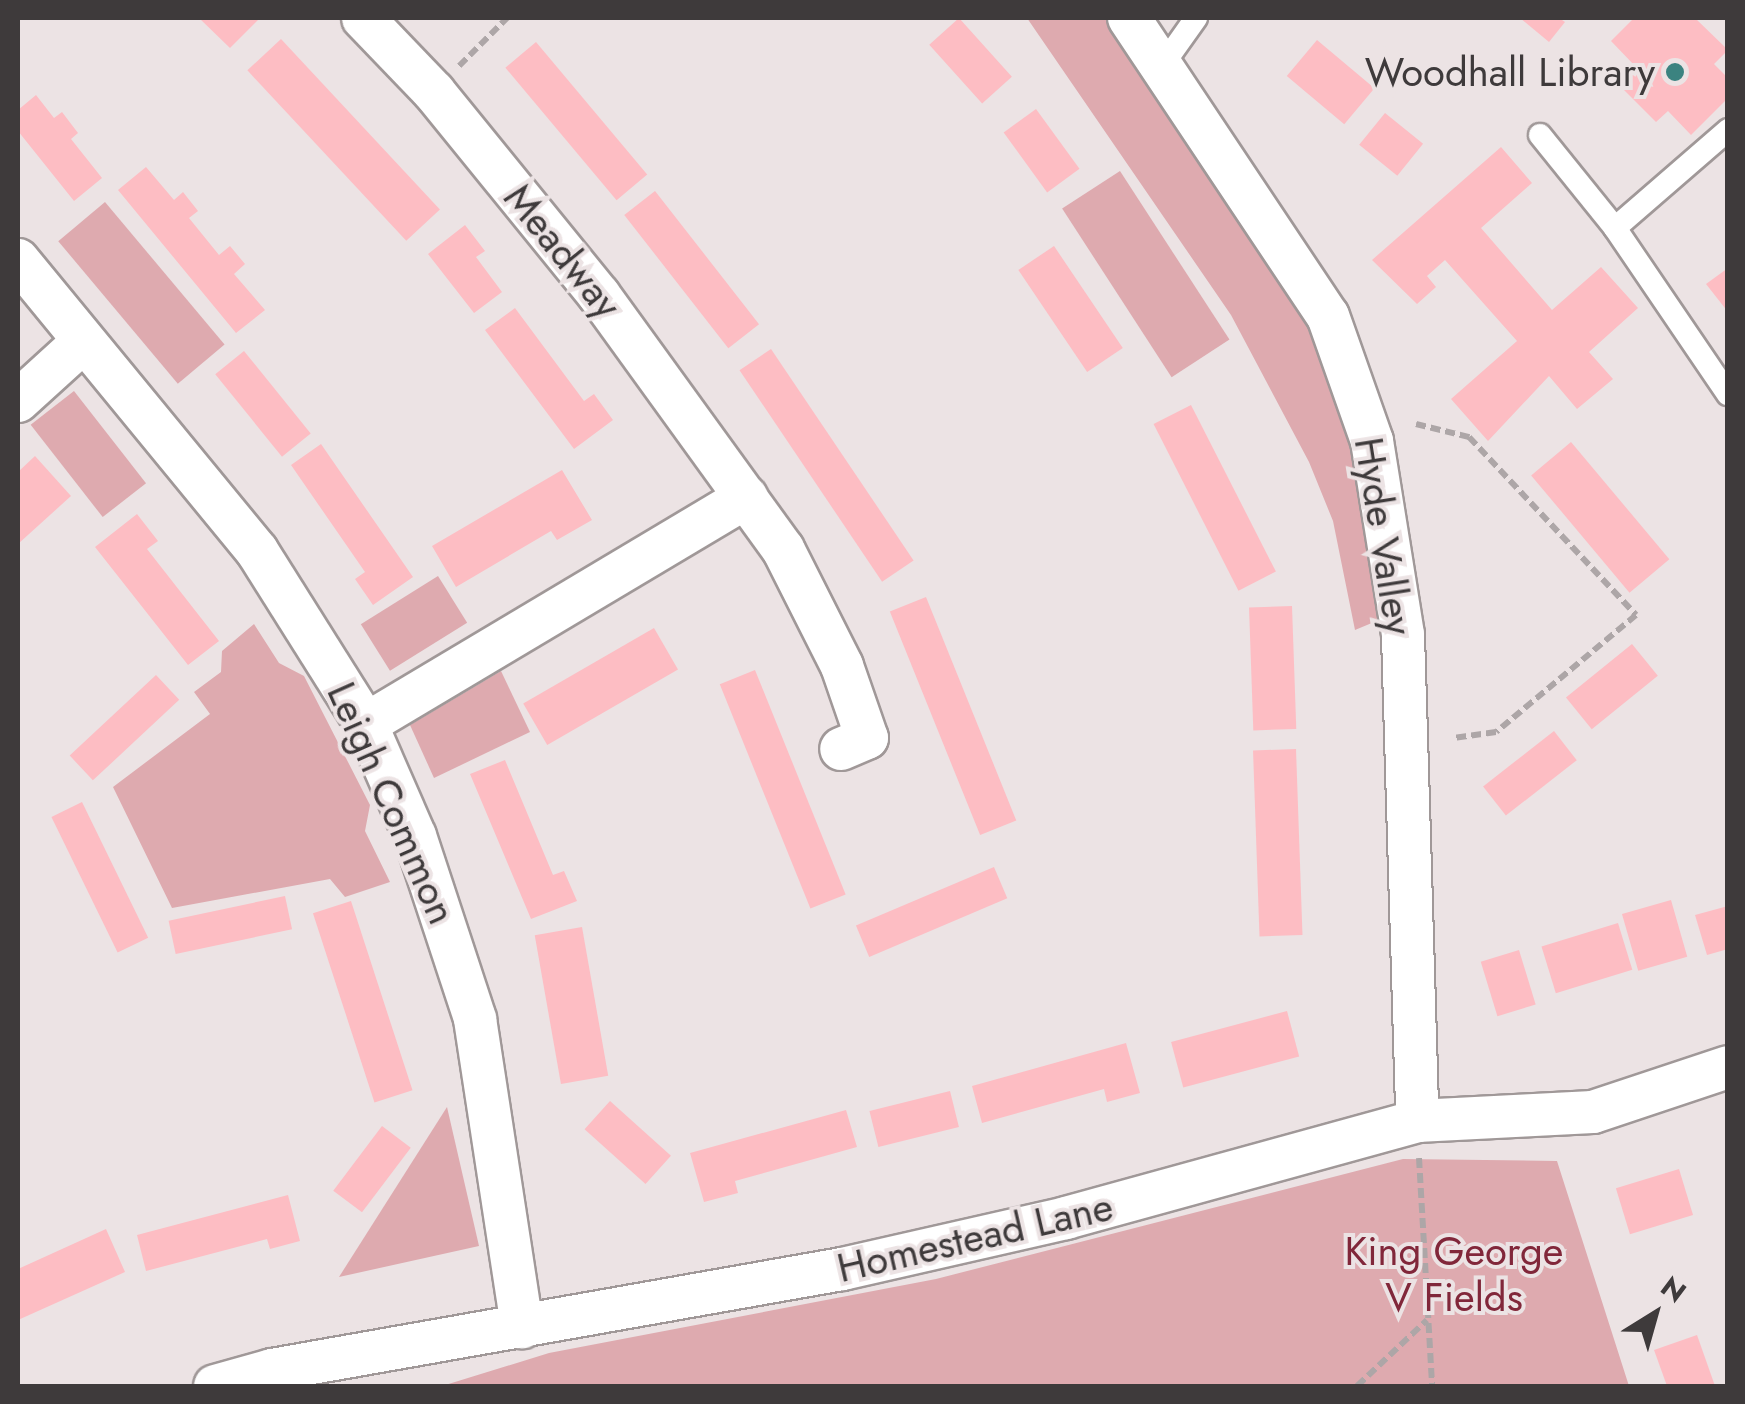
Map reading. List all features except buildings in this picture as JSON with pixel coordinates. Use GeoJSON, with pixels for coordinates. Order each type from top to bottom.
{"type":"FeatureCollection","features":[{"type":"Feature","properties":{"kind":"street","name":"Meadway"},"geometry":{"type":"LineString","coordinates":[[363,18],[434,92],[600,295],[783,548],[842,666],[867,738],[841,749]]}},
{"type":"Feature","properties":{"kind":"street","name":"Hyde Valley"},"geometry":{"type":"LineString","coordinates":[[1128,18],[1328,316],[1372,441],[1403,635],[1418,1121]]}},
{"type":"Feature","properties":{"kind":"street","name":"Leigh Common"},"geometry":{"type":"LineString","coordinates":[[18,260],[256,551],[366,724],[415,836],[475,1019],[522,1327]]}},
{"type":"Feature","properties":{"kind":"street"},"geometry":{"type":"LineString","coordinates":[[18,402],[84,341]]}},
{"type":"Feature","properties":{"kind":"street"},"geometry":{"type":"LineString","coordinates":[[366,724],[747,496]]}},
{"type":"Feature","properties":{"kind":"street","name":"Homestead Lane"},"geometry":{"type":"LineString","coordinates":[[214,1386],[272,1370],[898,1256],[1418,1121],[1593,1112],[1728,1067]]}},
{"type":"Feature","properties":{"kind":"lane"},"geometry":{"type":"LineString","coordinates":[[1162,66],[1196,18]]}},
{"type":"Feature","properties":{"kind":"lane"},"geometry":{"type":"LineString","coordinates":[[1615,228],[1728,130]]}},
{"type":"Feature","properties":{"kind":"lane"},"geometry":{"type":"LineString","coordinates":[[1540,135],[1615,228],[1728,394]]}},
{"type":"Feature","properties":{"kind":"path"},"geometry":{"type":"LineString","coordinates":[[434,92],[506,18]]}},
{"type":"Feature","properties":{"kind":"path"},"geometry":{"type":"LineString","coordinates":[[1416,424],[1470,437],[1636,615],[1496,732],[1452,738]]}},
{"type":"Feature","properties":{"kind":"path"},"geometry":{"type":"LineString","coordinates":[[1418,1121],[1432,1386]]}},
{"type":"Feature","properties":{"kind":"path"},"geometry":{"type":"LineString","coordinates":[[1357,1386],[1428,1319]]}},
{"type":"Feature","properties":{"kind":"green space"},"geometry":{"type":"Polygon","coordinates":[[[1027,18],[1113,18],[1318,322],[1359,449],[1391,615],[1355,630],[1333,521],[1309,462],[1231,315],[1027,18]]]}},
{"type":"Feature","properties":{"kind":"green space"},"geometry":{"type":"Polygon","coordinates":[[[1120,171],[1229,340],[1172,377],[1062,209],[1120,171]]]}},
{"type":"Feature","properties":{"kind":"green space"},"geometry":{"type":"Polygon","coordinates":[[[105,202],[225,344],[178,384],[58,241],[105,202]]]}},
{"type":"Feature","properties":{"kind":"green space"},"geometry":{"type":"Polygon","coordinates":[[[74,391],[146,483],[103,517],[31,425],[74,391]]]}},
{"type":"Feature","properties":{"kind":"green space"},"geometry":{"type":"Polygon","coordinates":[[[438,576],[467,623],[390,671],[361,624],[438,576]]]}},
{"type":"Feature","properties":{"kind":"green space"},"geometry":{"type":"Polygon","coordinates":[[[254,624],[279,663],[304,676],[370,805],[365,831],[390,882],[345,897],[330,879],[172,908],[113,787],[210,714],[194,692],[221,672],[222,651],[254,624]]]}},
{"type":"Feature","properties":{"kind":"green space"},"geometry":{"type":"Polygon","coordinates":[[[501,671],[530,732],[434,778],[410,725],[501,671]]]}},
{"type":"Feature","properties":{"kind":"green space"},"geometry":{"type":"Polygon","coordinates":[[[447,1107],[479,1246],[339,1277],[447,1107]]]}},
{"type":"Feature","properties":{"kind":"green space","name":"King George V Fields"},"geometry":{"type":"Polygon","coordinates":[[[1403,1159],[1557,1161],[1629,1386],[442,1386],[549,1353],[936,1279],[1403,1159]]]}},
{"type":"Feature","properties":{"kind":"place","name":"Woodhall Library"},"geometry":{"type":"Point","coordinates":[1675,72]}}]}
